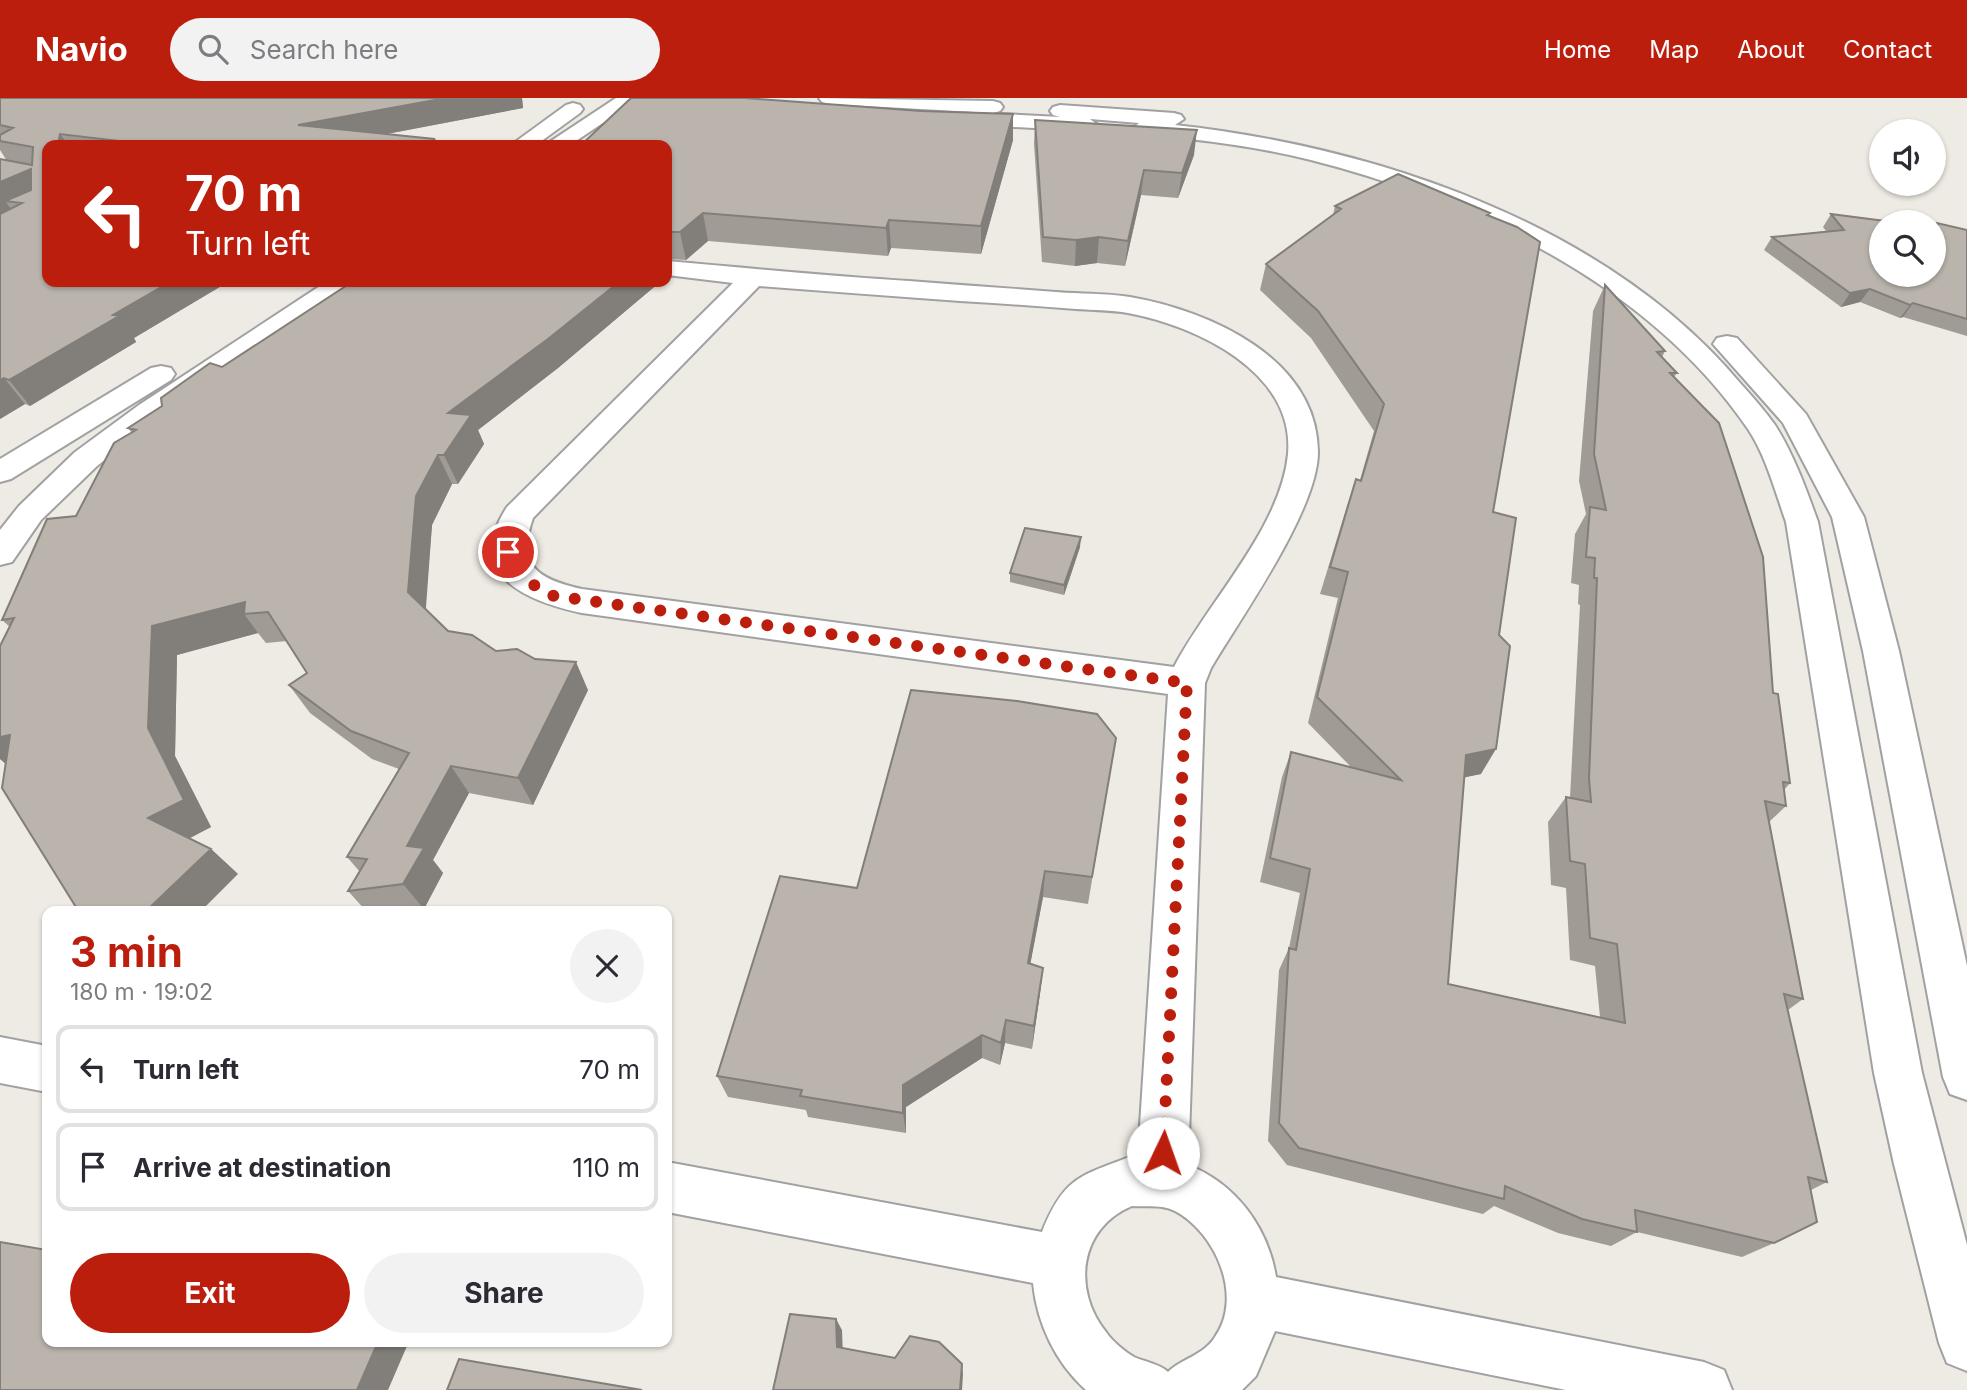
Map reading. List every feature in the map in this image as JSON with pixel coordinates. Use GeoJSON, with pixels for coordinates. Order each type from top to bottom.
{"type":"FeatureCollection","features":[{"type":"Feature","properties":{"kind":"street"},"geometry":{"type":"LineString","coordinates":[[529,140],[563,117],[584,98]]}},
{"type":"Feature","properties":{"kind":"street"},"geometry":{"type":"LineString","coordinates":[[564,140],[630,98]]}},
{"type":"Feature","properties":{"kind":"street"},"geometry":{"type":"LineString","coordinates":[[816,103],[1159,117],[1266,133],[1373,158],[1479,194],[1538,219],[1624,266],[1680,305],[1732,349],[1796,419],[1848,517],[1881,651],[1967,1077]]}},
{"type":"Feature","properties":{"kind":"street"},"geometry":{"type":"LineString","coordinates":[[816,103],[1152,128],[1262,144],[1363,167],[1467,205],[1518,228],[1601,274],[1696,348],[1733,388],[1762,428],[1784,474],[1802,522],[1898,1073],[1919,1164],[1967,1343]]}},
{"type":"Feature","properties":{"kind":"street"},"geometry":{"type":"LineString","coordinates":[[672,269],[753,278],[1129,305],[1178,317],[1222,337],[1268,366],[1287,390],[1303,424],[1302,457],[1294,493],[1264,554],[1193,666],[1187,683],[1162,1181]]}},
{"type":"Feature","properties":{"kind":"street"},"geometry":{"type":"LineString","coordinates":[[753,278],[518,514],[509,533],[508,552],[515,570],[531,585],[554,596],[582,601],[1187,683]]}},
{"type":"Feature","properties":{"kind":"street"},"geometry":{"type":"LineString","coordinates":[[0,472],[300,287]]}},
{"type":"Feature","properties":{"kind":"street"},"geometry":{"type":"LineString","coordinates":[[0,554],[30,513],[86,459],[149,411],[335,287]]}},
{"type":"Feature","properties":{"kind":"street"},"geometry":{"type":"LineString","coordinates":[[0,1060],[42,1068]]}},
{"type":"Feature","properties":{"kind":"street"},"geometry":{"type":"LineString","coordinates":[[1136,1389],[1104,1371],[1083,1349],[1067,1322],[1059,1292],[1059,1262],[1066,1232],[1083,1207],[1105,1189],[1132,1181],[1162,1181],[1189,1191],[1215,1209],[1236,1234],[1249,1265],[1253,1299],[1249,1329],[1236,1356],[1215,1377],[1189,1390]]}},
{"type":"Feature","properties":{"kind":"street"},"geometry":{"type":"LineString","coordinates":[[672,1188],[1059,1262]]}},
{"type":"Feature","properties":{"kind":"street"},"geometry":{"type":"LineString","coordinates":[[1253,1299],[1704,1390]]}},
{"type":"Feature","properties":{"kind":"building"},"geometry":{"type":"Polygon","coordinates":[[[0,98],[446,98],[298,125],[435,139],[432,140],[111,140],[60,134],[59,140],[42,140],[42,287],[161,287],[113,315],[119,316],[9,380],[0,380],[0,214],[22,203],[5,201],[31,190],[31,169],[0,182],[0,159],[32,165],[33,147],[0,141],[0,135],[13,128],[0,125],[0,98]]]}},
{"type":"Feature","properties":{"kind":"building"},"geometry":{"type":"Polygon","coordinates":[[[631,98],[745,98],[921,111],[1013,114],[981,226],[889,220],[886,228],[703,213],[680,232],[672,232],[672,140],[586,140],[631,98]]]}},
{"type":"Feature","properties":{"kind":"building"},"geometry":{"type":"Polygon","coordinates":[[[1035,120],[1197,130],[1182,173],[1144,170],[1128,241],[1099,237],[1076,240],[1043,237],[1035,120]]]}},
{"type":"Feature","properties":{"kind":"building"},"geometry":{"type":"Polygon","coordinates":[[[1398,174],[1490,213],[1487,215],[1517,227],[1540,242],[1493,512],[1516,518],[1499,635],[1510,646],[1496,749],[1466,755],[1448,984],[1625,1023],[1617,944],[1590,938],[1585,864],[1570,861],[1566,797],[1591,802],[1589,778],[1597,578],[1594,578],[1595,558],[1586,557],[1590,507],[1606,510],[1594,454],[1605,285],[1665,351],[1657,352],[1677,373],[1670,373],[1719,423],[1763,557],[1773,693],[1778,694],[1790,783],[1783,782],[1786,806],[1765,801],[1803,999],[1784,994],[1827,1182],[1808,1177],[1817,1222],[1774,1243],[1635,1210],[1637,1232],[1582,1219],[1505,1186],[1504,1199],[1299,1148],[1279,1123],[1289,948],[1296,950],[1310,869],[1270,858],[1291,752],[1401,780],[1317,697],[1348,572],[1330,567],[1356,479],[1361,481],[1384,404],[1318,311],[1266,264],[1341,209],[1335,206],[1398,174]]]}},
{"type":"Feature","properties":{"kind":"building"},"geometry":{"type":"Polygon","coordinates":[[[1831,214],[1869,219],[1869,287],[1946,287],[1946,225],[1967,230],[1967,319],[1913,303],[1910,305],[1870,289],[1850,293],[1772,237],[1844,230],[1831,214]]]}},
{"type":"Feature","properties":{"kind":"building"},"geometry":{"type":"Polygon","coordinates":[[[344,287],[613,287],[448,413],[471,415],[444,455],[438,455],[416,496],[408,592],[448,631],[472,635],[496,651],[517,649],[535,659],[576,662],[518,778],[451,766],[407,846],[424,848],[403,884],[348,891],[367,859],[347,857],[409,753],[351,731],[289,685],[307,673],[268,612],[244,614],[245,602],[152,626],[148,728],[184,800],[148,818],[211,849],[151,906],[75,906],[2,788],[10,735],[0,737],[0,646],[14,618],[2,620],[47,519],[76,516],[114,443],[136,430],[128,428],[162,406],[161,398],[210,363],[222,367],[344,287]]]}},
{"type":"Feature","properties":{"kind":"building"},"geometry":{"type":"Polygon","coordinates":[[[1025,528],[1081,537],[1064,585],[1010,573],[1025,528]]]}},
{"type":"Feature","properties":{"kind":"building"},"geometry":{"type":"Polygon","coordinates":[[[911,690],[1017,701],[1097,714],[1116,738],[1092,877],[1045,871],[1028,963],[1043,968],[1034,1026],[1006,1020],[1001,1043],[982,1035],[903,1085],[903,1113],[800,1096],[802,1090],[717,1076],[780,876],[857,888],[911,690]]]}},
{"type":"Feature","properties":{"kind":"building"},"geometry":{"type":"Polygon","coordinates":[[[0,1242],[42,1249],[42,1347],[376,1347],[357,1390],[0,1390],[0,1242]]]}},
{"type":"Feature","properties":{"kind":"building"},"geometry":{"type":"Polygon","coordinates":[[[790,1314],[836,1319],[837,1347],[895,1358],[910,1336],[939,1342],[962,1364],[960,1390],[773,1390],[790,1314]]]}},
{"type":"Feature","properties":{"kind":"building"},"geometry":{"type":"Polygon","coordinates":[[[459,1359],[642,1390],[447,1390],[459,1359]]]}},
{"type":"Feature","properties":{"kind":"route"},"geometry":{"type":"LineString","coordinates":[[508,552],[515,570],[531,585],[554,596],[1187,683],[1163,1153]]}}]}
